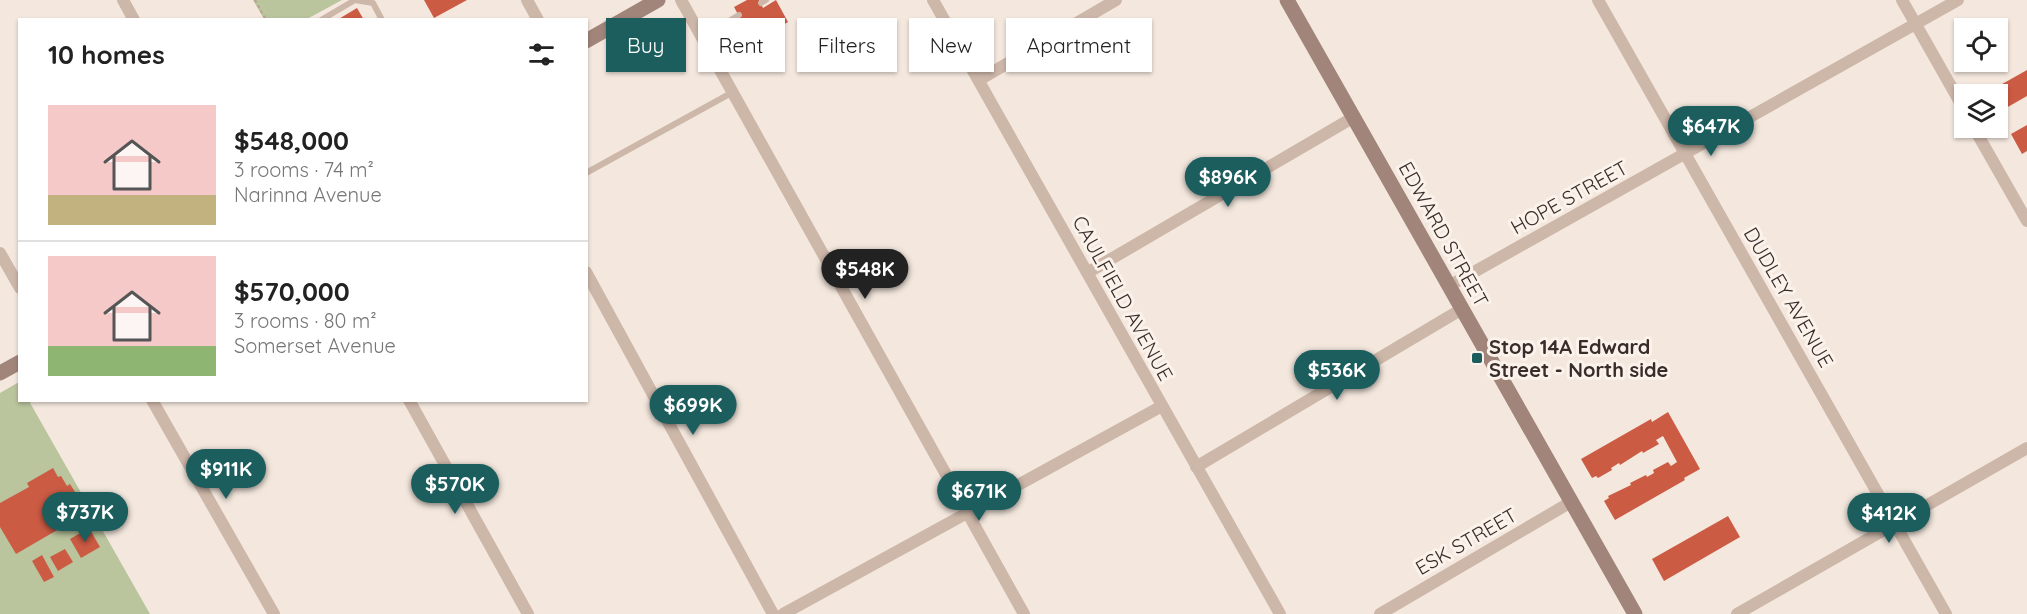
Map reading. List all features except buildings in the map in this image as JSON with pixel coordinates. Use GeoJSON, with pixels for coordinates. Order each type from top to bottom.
{"type":"FeatureCollection","features":[{"type":"Feature","properties":{"kind":"street"},"geometry":{"type":"LineString","coordinates":[[123,0],[133,18]]}},
{"type":"Feature","properties":{"kind":"street"},"geometry":{"type":"LineString","coordinates":[[527,0],[537,18]]}},
{"type":"Feature","properties":{"kind":"street"},"geometry":{"type":"LineString","coordinates":[[588,40],[658,0]]}},
{"type":"Feature","properties":{"kind":"street"},"geometry":{"type":"LineString","coordinates":[[681,0],[698,30]]}},
{"type":"Feature","properties":{"kind":"street","name":"CAULFIELD AVENUE"},"geometry":{"type":"LineString","coordinates":[[933,0],[1280,614]]}},
{"type":"Feature","properties":{"kind":"street"},"geometry":{"type":"LineString","coordinates":[[978,80],[1116,0]]}},
{"type":"Feature","properties":{"kind":"street","name":"EDWARD STREET"},"geometry":{"type":"LineString","coordinates":[[1287,0],[1635,614]]}},
{"type":"Feature","properties":{"kind":"street","name":"DUDLEY AVENUE"},"geometry":{"type":"LineString","coordinates":[[1598,0],[1946,614]]}},
{"type":"Feature","properties":{"kind":"street"},"geometry":{"type":"LineString","coordinates":[[1902,0],[1954,91]]}},
{"type":"Feature","properties":{"kind":"street","name":"HOPE STREET"},"geometry":{"type":"LineString","coordinates":[[1449,286],[1958,0]]}},
{"type":"Feature","properties":{"kind":"street"},"geometry":{"type":"LineString","coordinates":[[722,72],[1024,614]]}},
{"type":"Feature","properties":{"kind":"street"},"geometry":{"type":"LineString","coordinates":[[1087,273],[1354,117]]}},
{"type":"Feature","properties":{"kind":"street"},"geometry":{"type":"LineString","coordinates":[[1980,138],[2027,221]]}},
{"type":"Feature","properties":{"kind":"street"},"geometry":{"type":"LineString","coordinates":[[0,253],[18,284]]}},
{"type":"Feature","properties":{"kind":"street"},"geometry":{"type":"LineString","coordinates":[[588,276],[772,614]]}},
{"type":"Feature","properties":{"kind":"street"},"geometry":{"type":"LineString","coordinates":[[1196,467],[1462,309]]}},
{"type":"Feature","properties":{"kind":"street"},"geometry":{"type":"LineString","coordinates":[[0,373],[18,363]]}},
{"type":"Feature","properties":{"kind":"street"},"geometry":{"type":"LineString","coordinates":[[153,402],[274,614]]}},
{"type":"Feature","properties":{"kind":"street"},"geometry":{"type":"LineString","coordinates":[[410,402],[528,614]]}},
{"type":"Feature","properties":{"kind":"street"},"geometry":{"type":"LineString","coordinates":[[783,614],[1162,406]]}},
{"type":"Feature","properties":{"kind":"street"},"geometry":{"type":"LineString","coordinates":[[1737,614],[2027,448]]}},
{"type":"Feature","properties":{"kind":"street","name":"ESK STREET"},"geometry":{"type":"LineString","coordinates":[[1380,614],[1571,502]]}},
{"type":"Feature","properties":{"kind":"lane"},"geometry":{"type":"LineString","coordinates":[[324,18],[355,0],[372,3],[381,18]]}},
{"type":"Feature","properties":{"kind":"lane"},"geometry":{"type":"LineString","coordinates":[[734,18],[739,15]]}},
{"type":"Feature","properties":{"kind":"lane"},"geometry":{"type":"LineString","coordinates":[[588,172],[733,92]]}},
{"type":"Feature","properties":{"kind":"path"},"geometry":{"type":"LineString","coordinates":[[255,0],[265,18]]}},
{"type":"Feature","properties":{"kind":"green space"},"geometry":{"type":"Polygon","coordinates":[[[253,0],[342,0],[309,18],[263,18],[253,0]]]}},
{"type":"Feature","properties":{"kind":"green space"},"geometry":{"type":"Polygon","coordinates":[[[18,383],[18,402],[30,402],[150,614],[0,614],[0,393],[18,383]]]}},
{"type":"Feature","properties":{"kind":"place","name":"Stop 14A Edward Street - North side"},"geometry":{"type":"Point","coordinates":[1477,358]}}]}
